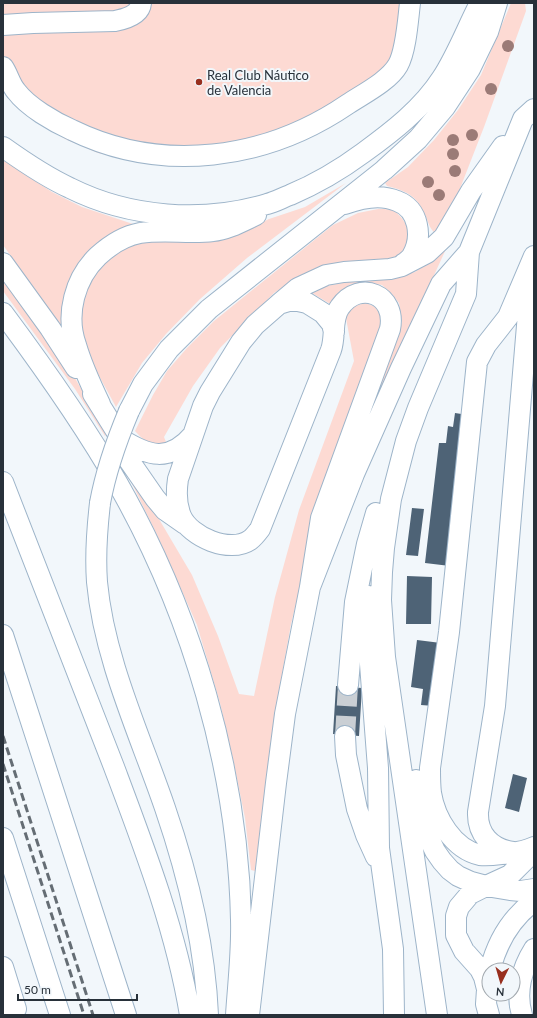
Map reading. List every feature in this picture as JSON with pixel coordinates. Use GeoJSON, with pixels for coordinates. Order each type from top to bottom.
{"type":"FeatureCollection","features":[{"type":"Feature","properties":{"kind":"street"},"geometry":{"type":"LineString","coordinates":[[3,25],[115,21],[126,19],[135,14],[141,3]]}},
{"type":"Feature","properties":{"kind":"street"},"geometry":{"type":"LineString","coordinates":[[3,67],[16,91],[30,104],[57,123],[89,138],[116,148],[146,154],[203,156],[227,153],[278,140],[309,126],[338,111],[389,75],[398,65],[403,50],[410,3]]}},
{"type":"Feature","properties":{"kind":"street"},"geometry":{"type":"LineString","coordinates":[[468,27],[474,3]]}},
{"type":"Feature","properties":{"kind":"street"},"geometry":{"type":"LineString","coordinates":[[100,404],[75,344],[72,319],[72,306],[80,281],[95,260],[114,244],[126,237],[139,233],[214,231],[226,228],[254,216],[335,173],[382,139],[424,101],[442,79],[480,3]]}},
{"type":"Feature","properties":{"kind":"street"},"geometry":{"type":"LineString","coordinates":[[488,32],[498,3]]}},
{"type":"Feature","properties":{"kind":"street"},"geometry":{"type":"LineString","coordinates":[[208,1015],[200,940],[194,906],[184,867],[166,809],[119,679],[101,610],[97,582],[97,527],[100,503],[116,440],[143,384],[169,349],[190,327],[223,297],[384,170],[418,139],[445,107],[470,69],[503,3]]}},
{"type":"Feature","properties":{"kind":"street"},"geometry":{"type":"LineString","coordinates":[[310,587],[354,474],[404,361],[441,284],[468,252],[534,102]]}},
{"type":"Feature","properties":{"kind":"street"},"geometry":{"type":"LineString","coordinates":[[192,530],[181,517],[177,494],[178,479],[203,406],[241,342],[255,325],[298,288],[326,276],[344,272],[390,269],[402,266],[427,253],[444,237],[471,191],[528,114]]}},
{"type":"Feature","properties":{"kind":"street"},"geometry":{"type":"LineString","coordinates":[[3,146],[43,173],[70,188],[117,206],[144,212],[189,215],[239,211],[269,204],[310,186]]}},
{"type":"Feature","properties":{"kind":"street"},"geometry":{"type":"LineString","coordinates":[[334,209],[349,203],[378,197],[398,201],[405,205],[416,220],[418,240],[411,258],[402,266]]}},
{"type":"Feature","properties":{"kind":"street"},"geometry":{"type":"LineString","coordinates":[[437,1012],[394,724],[385,657],[381,600],[384,548],[391,499],[397,472],[418,408],[466,294],[468,252]]}},
{"type":"Feature","properties":{"kind":"street"},"geometry":{"type":"LineString","coordinates":[[528,850],[487,856],[472,852],[457,843],[449,835],[436,810],[431,794],[430,768],[449,632],[477,362],[486,345],[508,317],[534,256]]}},
{"type":"Feature","properties":{"kind":"street"},"geometry":{"type":"LineString","coordinates":[[528,850],[502,850],[490,842],[481,832],[478,812],[495,706],[531,276],[534,259]]}},
{"type":"Feature","properties":{"kind":"street"},"geometry":{"type":"LineString","coordinates":[[3,263],[50,328],[100,404],[121,439],[128,459],[155,498],[165,510],[192,530],[211,541],[232,545],[250,541],[260,529],[332,350],[336,314],[339,308],[349,297],[358,293],[376,295],[383,300],[391,312],[392,321],[390,329],[321,518],[310,587],[285,714],[249,1015]]}},
{"type":"Feature","properties":{"kind":"street"},"geometry":{"type":"LineString","coordinates":[[279,304],[289,301],[307,303],[328,317],[334,332]]}},
{"type":"Feature","properties":{"kind":"street"},"geometry":{"type":"LineString","coordinates":[[3,313],[52,380],[122,490],[142,529],[182,620],[202,681],[224,769],[237,852],[241,922],[236,1015]]}},
{"type":"Feature","properties":{"kind":"street"},"geometry":{"type":"LineString","coordinates":[[348,685],[355,602],[367,544],[381,490],[389,467],[418,408]]}},
{"type":"Feature","properties":{"kind":"street"},"geometry":{"type":"LineString","coordinates":[[121,439],[138,450],[156,454],[176,450],[184,445],[193,435]]}},
{"type":"Feature","properties":{"kind":"street"},"geometry":{"type":"LineString","coordinates":[[3,482],[96,721],[151,869],[185,984],[190,1015]]}},
{"type":"Feature","properties":{"kind":"street"},"geometry":{"type":"LineString","coordinates":[[376,513],[370,570],[370,664],[379,774],[379,848],[393,949],[394,1015]]}},
{"type":"Feature","properties":{"kind":"street"},"geometry":{"type":"LineString","coordinates":[[3,635],[126,1015]]}},
{"type":"Feature","properties":{"kind":"street"},"geometry":{"type":"LineString","coordinates":[[394,724],[398,738],[413,767],[422,814],[428,834],[442,861],[458,876],[471,882],[510,890],[521,891],[534,889]]}},
{"type":"Feature","properties":{"kind":"street"},"geometry":{"type":"LineString","coordinates":[[345,736],[346,755],[357,809],[366,835],[382,870]]}},
{"type":"Feature","properties":{"kind":"street"},"geometry":{"type":"LineString","coordinates":[[3,838],[60,1015]]}},
{"type":"Feature","properties":{"kind":"street"},"geometry":{"type":"LineString","coordinates":[[481,971],[464,951],[456,935],[456,916],[459,907],[470,894],[510,875],[528,850]]}},
{"type":"Feature","properties":{"kind":"street"},"geometry":{"type":"LineString","coordinates":[[492,962],[501,937],[518,914],[534,900]]}},
{"type":"Feature","properties":{"kind":"street"},"geometry":{"type":"LineString","coordinates":[[522,1015],[520,1009],[520,986],[525,963],[534,949]]}},
{"type":"Feature","properties":{"kind":"street"},"geometry":{"type":"LineString","coordinates":[[3,967],[16,1009],[3,1015]]}},
{"type":"Feature","properties":{"kind":"street"},"geometry":{"type":"LineString","coordinates":[[486,1002],[489,1015]]}},
{"type":"Feature","properties":{"kind":"shaded area","name":"Real Club Náutico de Valencia"},"geometry":{"type":"Polygon","coordinates":[[[3,3],[420,3],[412,56],[406,73],[377,96],[252,157],[226,163],[176,165],[151,164],[98,153],[65,139],[13,102],[3,91],[3,3]]]}},
{"type":"Feature","properties":{"kind":"shaded area"},"geometry":{"type":"Polygon","coordinates":[[[511,3],[525,3],[526,11],[484,127],[452,209],[435,233],[416,200],[401,190],[387,186],[385,183],[408,167],[434,140],[458,110],[481,75],[511,3]]]}},
{"type":"Feature","properties":{"kind":"shaded area"},"geometry":{"type":"Polygon","coordinates":[[[3,160],[52,192],[82,207],[139,226],[92,253],[69,342],[42,300],[3,245],[3,160]]]}},
{"type":"Feature","properties":{"kind":"shaded area"},"geometry":{"type":"Polygon","coordinates":[[[346,183],[247,258],[200,299],[166,334],[142,363],[116,407],[92,363],[79,330],[84,288],[110,256],[128,245],[148,239],[242,232],[269,219],[305,207],[346,183]]]}},
{"type":"Feature","properties":{"kind":"shaded area"},"geometry":{"type":"Polygon","coordinates":[[[378,209],[388,209],[394,211],[406,224],[409,236],[407,247],[402,253],[392,260],[292,281],[274,293],[220,348],[193,386],[164,437],[166,442],[157,445],[149,443],[135,431],[167,371],[214,321],[333,225],[358,213],[378,209]]]}},
{"type":"Feature","properties":{"kind":"shaded area"},"geometry":{"type":"Polygon","coordinates":[[[446,249],[384,385],[380,387],[378,381],[399,333],[402,322],[399,303],[382,285],[372,283],[351,284],[339,292],[332,305],[312,293],[326,286],[359,280],[384,280],[415,272],[435,259],[446,249]]]}},
{"type":"Feature","properties":{"kind":"shaded area"},"geometry":{"type":"Polygon","coordinates":[[[3,272],[62,356],[107,433],[105,436],[75,389],[3,291],[3,272]]]}},
{"type":"Feature","properties":{"kind":"shaded area"},"geometry":{"type":"Polygon","coordinates":[[[365,303],[373,306],[380,312],[382,315],[383,324],[313,534],[291,624],[278,697],[255,871],[251,870],[245,818],[220,703],[197,625],[156,533],[123,465],[156,514],[192,575],[218,636],[239,694],[254,696],[275,597],[299,510],[354,361],[345,313],[351,307],[365,303]]]}},
{"type":"Feature","properties":{"kind":"building"},"geometry":{"type":"Polygon","coordinates":[[[455,413],[468,415],[450,566],[425,563],[439,443],[446,443],[448,426],[453,427],[455,413]]]}},
{"type":"Feature","properties":{"kind":"building"},"geometry":{"type":"Polygon","coordinates":[[[412,508],[424,509],[418,556],[406,555],[412,508]]]}},
{"type":"Feature","properties":{"kind":"building"},"geometry":{"type":"Polygon","coordinates":[[[407,576],[432,577],[431,624],[406,624],[407,576]]]}},
{"type":"Feature","properties":{"kind":"building"},"geometry":{"type":"Polygon","coordinates":[[[417,640],[441,643],[434,706],[421,705],[423,689],[411,687],[417,640]]]}},
{"type":"Feature","properties":{"kind":"building"},"geometry":{"type":"Polygon","coordinates":[[[336,686],[362,688],[359,736],[333,734],[336,686]]]}},
{"type":"Feature","properties":{"kind":"building"},"geometry":{"type":"Polygon","coordinates":[[[513,774],[527,778],[519,812],[505,808],[513,774]]]}},
{"type":"Feature","properties":{"kind":"tunnel"},"geometry":{"type":"LineString","coordinates":[[345,736],[348,685]]}},
{"type":"Feature","properties":{"kind":"railway"},"geometry":{"type":"LineString","coordinates":[[3,736],[93,1015]]}},
{"type":"Feature","properties":{"kind":"railway"},"geometry":{"type":"LineString","coordinates":[[3,764],[84,1015]]}},
{"type":"Feature","properties":{"kind":"place","name":"Real Club Náutico de Valencia"},"geometry":{"type":"Point","coordinates":[199,82]}}]}
